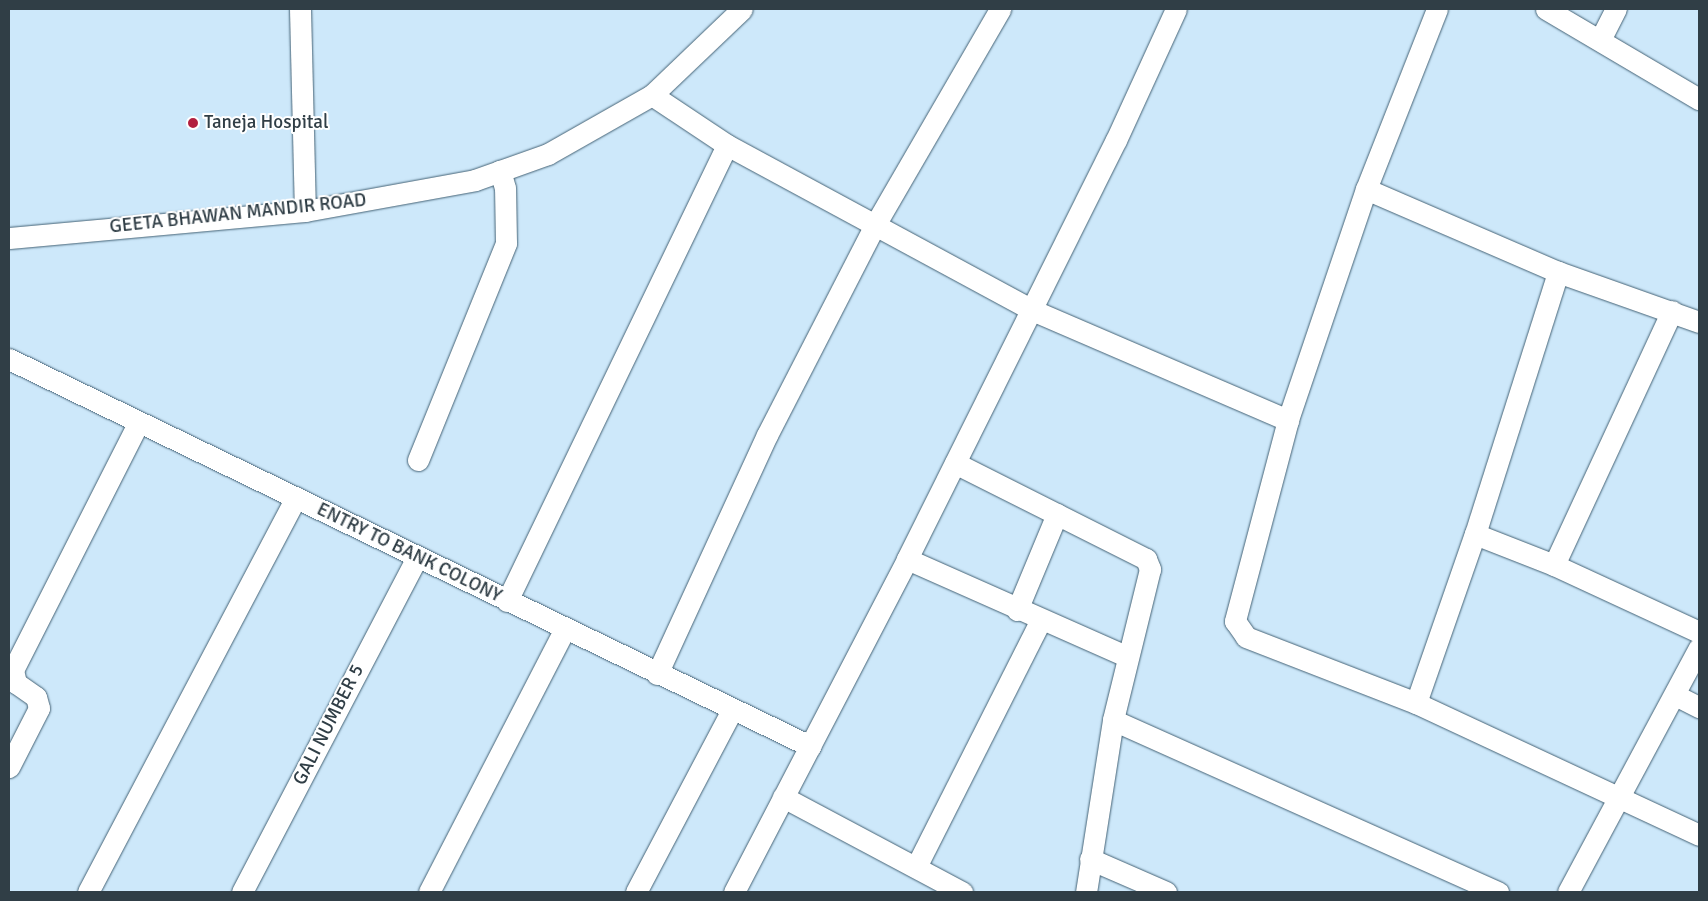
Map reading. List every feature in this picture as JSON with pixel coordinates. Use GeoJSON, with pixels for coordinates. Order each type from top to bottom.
{"type":"FeatureCollection","features":[{"type":"Feature","properties":{"kind":"street"},"geometry":{"type":"LineString","coordinates":[[300,9],[306,211]]}},
{"type":"Feature","properties":{"kind":"street","name":"GEETA BHAWAN MANDIR ROAD"},"geometry":{"type":"LineString","coordinates":[[9,238],[306,211],[425,191],[500,171],[548,154],[652,94],[742,9]]}},
{"type":"Feature","properties":{"kind":"street"},"geometry":{"type":"LineString","coordinates":[[657,674],[768,435],[875,225],[1000,9]]}},
{"type":"Feature","properties":{"kind":"street"},"geometry":{"type":"LineString","coordinates":[[734,892],[907,560],[1032,310],[1176,9]]}},
{"type":"Feature","properties":{"kind":"street"},"geometry":{"type":"LineString","coordinates":[[1437,9],[1366,189],[1288,420],[1235,621],[1239,630],[1246,637],[1416,703],[1699,835]]}},
{"type":"Feature","properties":{"kind":"street"},"geometry":{"type":"LineString","coordinates":[[1546,9],[1699,99]]}},
{"type":"Feature","properties":{"kind":"street"},"geometry":{"type":"LineString","coordinates":[[1600,40],[1616,9]]}},
{"type":"Feature","properties":{"kind":"street"},"geometry":{"type":"LineString","coordinates":[[652,94],[728,145],[1032,310],[1288,420]]}},
{"type":"Feature","properties":{"kind":"street"},"geometry":{"type":"LineString","coordinates":[[507,601],[728,145]]}},
{"type":"Feature","properties":{"kind":"street"},"geometry":{"type":"LineString","coordinates":[[418,460],[506,243],[505,188],[500,171]]}},
{"type":"Feature","properties":{"kind":"street"},"geometry":{"type":"LineString","coordinates":[[1366,189],[1558,272],[1699,322]]}},
{"type":"Feature","properties":{"kind":"street"},"geometry":{"type":"LineString","coordinates":[[1416,703],[1475,534],[1558,272]]}},
{"type":"Feature","properties":{"kind":"street"},"geometry":{"type":"LineString","coordinates":[[1554,565],[1672,311]]}},
{"type":"Feature","properties":{"kind":"street","name":"ENTRY TO BANK COLONY"},"geometry":{"type":"LineString","coordinates":[[9,359],[657,674],[810,746]]}},
{"type":"Feature","properties":{"kind":"street"},"geometry":{"type":"LineString","coordinates":[[9,767],[39,708],[36,698],[16,683],[13,670],[139,422]]}},
{"type":"Feature","properties":{"kind":"street"},"geometry":{"type":"LineString","coordinates":[[955,463],[1146,558],[1150,569],[1126,656],[1113,720],[1086,892]]}},
{"type":"Feature","properties":{"kind":"street"},"geometry":{"type":"LineString","coordinates":[[88,892],[296,498]]}},
{"type":"Feature","properties":{"kind":"street"},"geometry":{"type":"LineString","coordinates":[[1017,610],[1057,514]]}},
{"type":"Feature","properties":{"kind":"street"},"geometry":{"type":"LineString","coordinates":[[1475,534],[1554,565],[1699,632]]}},
{"type":"Feature","properties":{"kind":"street","name":"GALI NUMBER 5"},"geometry":{"type":"LineString","coordinates":[[242,892],[416,557]]}},
{"type":"Feature","properties":{"kind":"street"},"geometry":{"type":"LineString","coordinates":[[907,560],[1040,621],[1126,656]]}},
{"type":"Feature","properties":{"kind":"street"},"geometry":{"type":"LineString","coordinates":[[916,867],[1040,621]]}},
{"type":"Feature","properties":{"kind":"street"},"geometry":{"type":"LineString","coordinates":[[429,892],[565,629]]}},
{"type":"Feature","properties":{"kind":"street"},"geometry":{"type":"LineString","coordinates":[[1568,892],[1621,798],[1699,648]]}},
{"type":"Feature","properties":{"kind":"street"},"geometry":{"type":"LineString","coordinates":[[1675,695],[1699,707]]}},
{"type":"Feature","properties":{"kind":"street"},"geometry":{"type":"LineString","coordinates":[[636,892],[732,710]]}},
{"type":"Feature","properties":{"kind":"street"},"geometry":{"type":"LineString","coordinates":[[1113,720],[1498,892]]}},
{"type":"Feature","properties":{"kind":"street"},"geometry":{"type":"LineString","coordinates":[[784,797],[962,892]]}},
{"type":"Feature","properties":{"kind":"street"},"geometry":{"type":"LineString","coordinates":[[1090,858],[1166,892]]}},
{"type":"Feature","properties":{"kind":"place","name":"Taneja Hospital"},"geometry":{"type":"Point","coordinates":[193,123]}}]}
